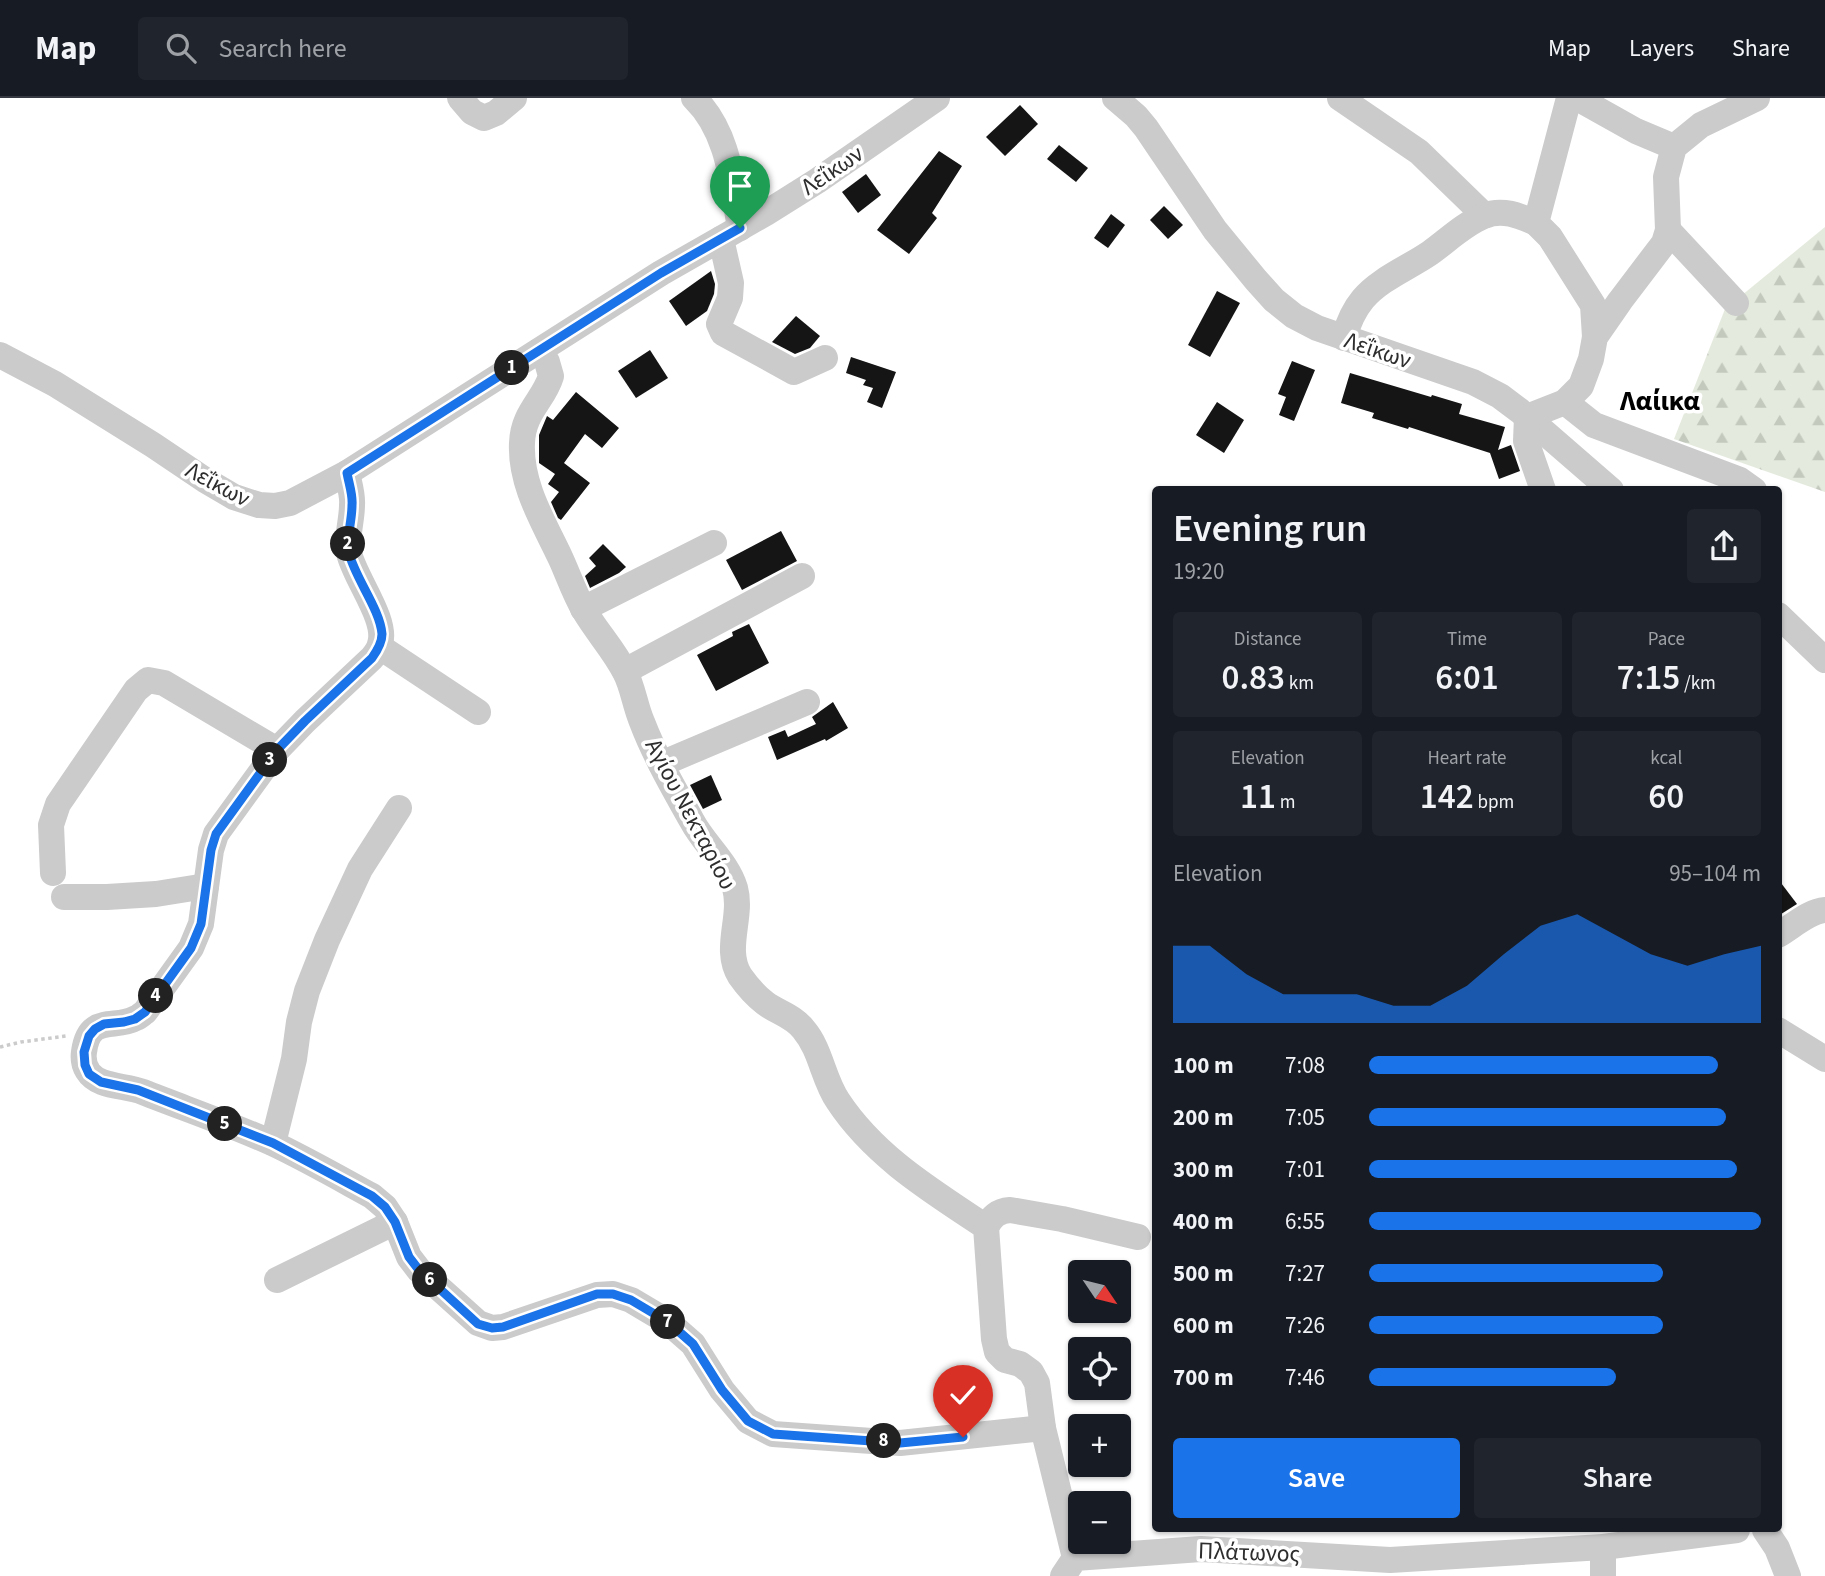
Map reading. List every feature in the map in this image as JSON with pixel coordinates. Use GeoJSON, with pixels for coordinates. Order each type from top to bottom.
{"type":"FeatureCollection","features":[{"type":"Feature","properties":{"kind":"street"},"geometry":{"type":"LineString","coordinates":[[460,98],[472,112],[484,118],[496,113],[514,98]]}},
{"type":"Feature","properties":{"kind":"street"},"geometry":{"type":"LineString","coordinates":[[694,98],[712,119],[722,141],[732,283],[730,298],[719,324],[723,333],[794,372],[825,358]]}},
{"type":"Feature","properties":{"kind":"street","name":"Λεΐκων"},"geometry":{"type":"LineString","coordinates":[[0,355],[55,384],[205,480],[243,500],[259,505],[283,505],[306,496],[347,473],[661,273],[817,181],[937,98]]}},
{"type":"Feature","properties":{"kind":"street","name":"Λεΐκων"},"geometry":{"type":"LineString","coordinates":[[1115,98],[1146,128],[1215,230],[1274,300],[1294,316],[1344,338],[1477,384],[1500,396],[1606,486]]}},
{"type":"Feature","properties":{"kind":"street"},"geometry":{"type":"LineString","coordinates":[[1340,98],[1419,152],[1484,215]]}},
{"type":"Feature","properties":{"kind":"street"},"geometry":{"type":"LineString","coordinates":[[1536,223],[1569,98]]}},
{"type":"Feature","properties":{"kind":"street"},"geometry":{"type":"LineString","coordinates":[[1577,98],[1636,131],[1674,147]]}},
{"type":"Feature","properties":{"kind":"street"},"geometry":{"type":"LineString","coordinates":[[1595,337],[1664,243],[1668,230],[1666,177],[1674,147],[1701,125],[1757,98]]}},
{"type":"Feature","properties":{"kind":"street"},"geometry":{"type":"LineString","coordinates":[[1344,338],[1354,310],[1376,286],[1484,215],[1517,215],[1536,223],[1550,237],[1593,304],[1595,337],[1591,359],[1581,386],[1565,402],[1527,417],[1526,441],[1541,486]]}},
{"type":"Feature","properties":{"kind":"street"},"geometry":{"type":"LineString","coordinates":[[1668,230],[1735,303]]}},
{"type":"Feature","properties":{"kind":"street","name":"Αγίου Νεκταρίου"},"geometry":{"type":"LineString","coordinates":[[539,351],[547,362],[551,376],[531,411],[524,430],[522,453],[530,492],[583,609],[625,671],[642,722],[661,764],[693,825],[721,862],[734,887],[738,910],[732,952],[738,973],[766,1003],[794,1019],[805,1031],[814,1046],[832,1093],[868,1140],[913,1178],[986,1227]]}},
{"type":"Feature","properties":{"kind":"street"},"geometry":{"type":"LineString","coordinates":[[1565,402],[1594,425],[1740,480],[1748,486]]}},
{"type":"Feature","properties":{"kind":"street"},"geometry":{"type":"LineString","coordinates":[[347,473],[352,500],[348,537],[350,555],[379,623],[382,635],[380,647],[372,658],[277,750],[216,834],[211,850],[201,924],[191,948],[145,1012],[135,1019],[104,1024],[89,1036],[84,1052],[89,1074],[101,1082],[138,1090],[273,1143],[372,1196],[385,1207],[395,1222],[409,1257],[419,1270],[478,1324],[492,1328],[503,1327],[597,1294],[613,1294],[631,1300],[668,1322],[693,1344],[722,1390],[748,1421],[773,1434],[900,1443],[1043,1428]]}},
{"type":"Feature","properties":{"kind":"street"},"geometry":{"type":"LineString","coordinates":[[583,609],[714,543]]}},
{"type":"Feature","properties":{"kind":"street"},"geometry":{"type":"LineString","coordinates":[[625,671],[802,576]]}},
{"type":"Feature","properties":{"kind":"street"},"geometry":{"type":"LineString","coordinates":[[1782,619],[1825,660]]}},
{"type":"Feature","properties":{"kind":"street"},"geometry":{"type":"LineString","coordinates":[[380,647],[478,712]]}},
{"type":"Feature","properties":{"kind":"street"},"geometry":{"type":"LineString","coordinates":[[206,887],[107,897],[58,885],[51,825],[58,804],[136,690],[148,680],[164,683],[277,750]]}},
{"type":"Feature","properties":{"kind":"street"},"geometry":{"type":"LineString","coordinates":[[661,764],[807,702]]}},
{"type":"Feature","properties":{"kind":"street"},"geometry":{"type":"LineString","coordinates":[[273,1143],[294,1059],[307,991],[360,869],[399,808]]}},
{"type":"Feature","properties":{"kind":"street"},"geometry":{"type":"LineString","coordinates":[[1782,933],[1809,916],[1825,910]]}},
{"type":"Feature","properties":{"kind":"street"},"geometry":{"type":"LineString","coordinates":[[1782,1032],[1825,1059]]}},
{"type":"Feature","properties":{"kind":"street"},"geometry":{"type":"LineString","coordinates":[[1067,1572],[1037,1383],[1031,1372],[1020,1364],[1005,1360],[997,1352],[986,1227],[996,1213],[1010,1210],[1138,1237]]}},
{"type":"Feature","properties":{"kind":"street"},"geometry":{"type":"LineString","coordinates":[[277,1280],[395,1222]]}},
{"type":"Feature","properties":{"kind":"street","name":"Πλάτωνος"},"geometry":{"type":"LineString","coordinates":[[1067,1572],[1201,1549],[1337,1566],[1505,1541],[1603,1546],[1720,1532]]}},
{"type":"Feature","properties":{"kind":"street"},"geometry":{"type":"LineString","coordinates":[[1766,1532],[1777,1548],[1788,1576]]}},
{"type":"Feature","properties":{"kind":"street"},"geometry":{"type":"LineString","coordinates":[[1602,1576],[1603,1546]]}},
{"type":"Feature","properties":{"kind":"path"},"geometry":{"type":"LineString","coordinates":[[0,1047],[71,1035],[89,1036]]}},
{"type":"Feature","properties":{"kind":"green space"},"geometry":{"type":"Polygon","coordinates":[[[1825,227],[1825,492],[1674,439],[1725,309],[1825,227]]]}},
{"type":"Feature","properties":{"kind":"building"},"geometry":{"type":"Polygon","coordinates":[[[1020,105],[1038,124],[1005,156],[986,137],[1020,105]]]}},
{"type":"Feature","properties":{"kind":"building"},"geometry":{"type":"Polygon","coordinates":[[[1059,145],[1088,168],[1076,182],[1047,159],[1059,145]]]}},
{"type":"Feature","properties":{"kind":"building"},"geometry":{"type":"Polygon","coordinates":[[[939,151],[962,166],[932,213],[937,218],[909,254],[877,230],[939,151]]]}},
{"type":"Feature","properties":{"kind":"building"},"geometry":{"type":"Polygon","coordinates":[[[866,174],[881,195],[858,213],[842,192],[866,174]]]}},
{"type":"Feature","properties":{"kind":"building"},"geometry":{"type":"Polygon","coordinates":[[[1164,206],[1183,225],[1168,239],[1150,220],[1164,206]]]}},
{"type":"Feature","properties":{"kind":"building"},"geometry":{"type":"Polygon","coordinates":[[[1111,214],[1125,225],[1108,248],[1094,238],[1111,214]]]}},
{"type":"Feature","properties":{"kind":"building"},"geometry":{"type":"Polygon","coordinates":[[[711,271],[715,284],[714,294],[707,311],[686,326],[669,301],[711,271]]]}},
{"type":"Feature","properties":{"kind":"building"},"geometry":{"type":"Polygon","coordinates":[[[1217,291],[1240,303],[1210,357],[1188,345],[1217,291]]]}},
{"type":"Feature","properties":{"kind":"building"},"geometry":{"type":"Polygon","coordinates":[[[796,316],[820,336],[810,348],[795,354],[772,342],[796,316]]]}},
{"type":"Feature","properties":{"kind":"building"},"geometry":{"type":"Polygon","coordinates":[[[650,350],[668,378],[636,398],[618,371],[650,350]]]}},
{"type":"Feature","properties":{"kind":"building"},"geometry":{"type":"Polygon","coordinates":[[[851,357],[896,372],[882,408],[867,402],[873,388],[863,385],[866,380],[846,373],[851,357]]]}},
{"type":"Feature","properties":{"kind":"building"},"geometry":{"type":"Polygon","coordinates":[[[1292,361],[1315,370],[1294,421],[1279,415],[1286,397],[1278,394],[1292,361]]]}},
{"type":"Feature","properties":{"kind":"building"},"geometry":{"type":"Polygon","coordinates":[[[1350,373],[1462,404],[1459,414],[1505,427],[1498,450],[1511,445],[1520,471],[1499,479],[1490,453],[1372,418],[1374,413],[1341,403],[1350,373]]]}},
{"type":"Feature","properties":{"kind":"building"},"geometry":{"type":"Polygon","coordinates":[[[576,392],[619,428],[602,448],[585,434],[564,463],[590,483],[561,520],[551,502],[559,492],[548,484],[555,474],[539,463],[539,435],[547,416],[553,420],[576,392]]]}},
{"type":"Feature","properties":{"kind":"building"},"geometry":{"type":"Polygon","coordinates":[[[1217,402],[1244,420],[1224,453],[1196,435],[1217,402]]]}},
{"type":"Feature","properties":{"kind":"building"},"geometry":{"type":"Polygon","coordinates":[[[781,531],[797,561],[742,590],[726,560],[781,531]]]}},
{"type":"Feature","properties":{"kind":"building"},"geometry":{"type":"Polygon","coordinates":[[[603,544],[626,567],[590,588],[585,576],[596,566],[589,558],[603,544]]]}},
{"type":"Feature","properties":{"kind":"building"},"geometry":{"type":"Polygon","coordinates":[[[749,624],[769,663],[716,691],[697,655],[733,636],[732,632],[749,624]]]}},
{"type":"Feature","properties":{"kind":"building"},"geometry":{"type":"Polygon","coordinates":[[[833,702],[848,728],[826,741],[825,739],[777,760],[768,737],[785,730],[788,737],[816,724],[812,717],[833,702]]]}},
{"type":"Feature","properties":{"kind":"building"},"geometry":{"type":"Polygon","coordinates":[[[711,775],[722,800],[703,809],[690,785],[711,775]]]}},
{"type":"Feature","properties":{"kind":"building"},"geometry":{"type":"Polygon","coordinates":[[[1782,884],[1797,904],[1782,913],[1782,884]]]}},
{"type":"Feature","properties":{"kind":"district","name":"Λαίικα"},"geometry":{"type":"Point","coordinates":[1660,400]}},
{"type":"Feature","properties":{"kind":"route"},"geometry":{"type":"LineString","coordinates":[[740,228],[661,273],[347,473],[352,500],[348,537],[350,555],[379,623],[382,635],[380,647],[372,658],[277,750],[216,834],[211,850],[201,924],[191,948],[145,1012],[135,1019],[104,1024],[95,1029],[89,1036],[84,1052],[85,1065],[89,1074],[101,1082],[138,1090],[273,1143],[372,1196],[385,1207],[395,1222],[409,1257],[419,1270],[478,1324],[492,1328],[503,1327],[597,1294],[613,1294],[631,1300],[668,1322],[693,1344],[722,1390],[748,1421],[773,1434],[900,1443],[963,1437]]}}]}
